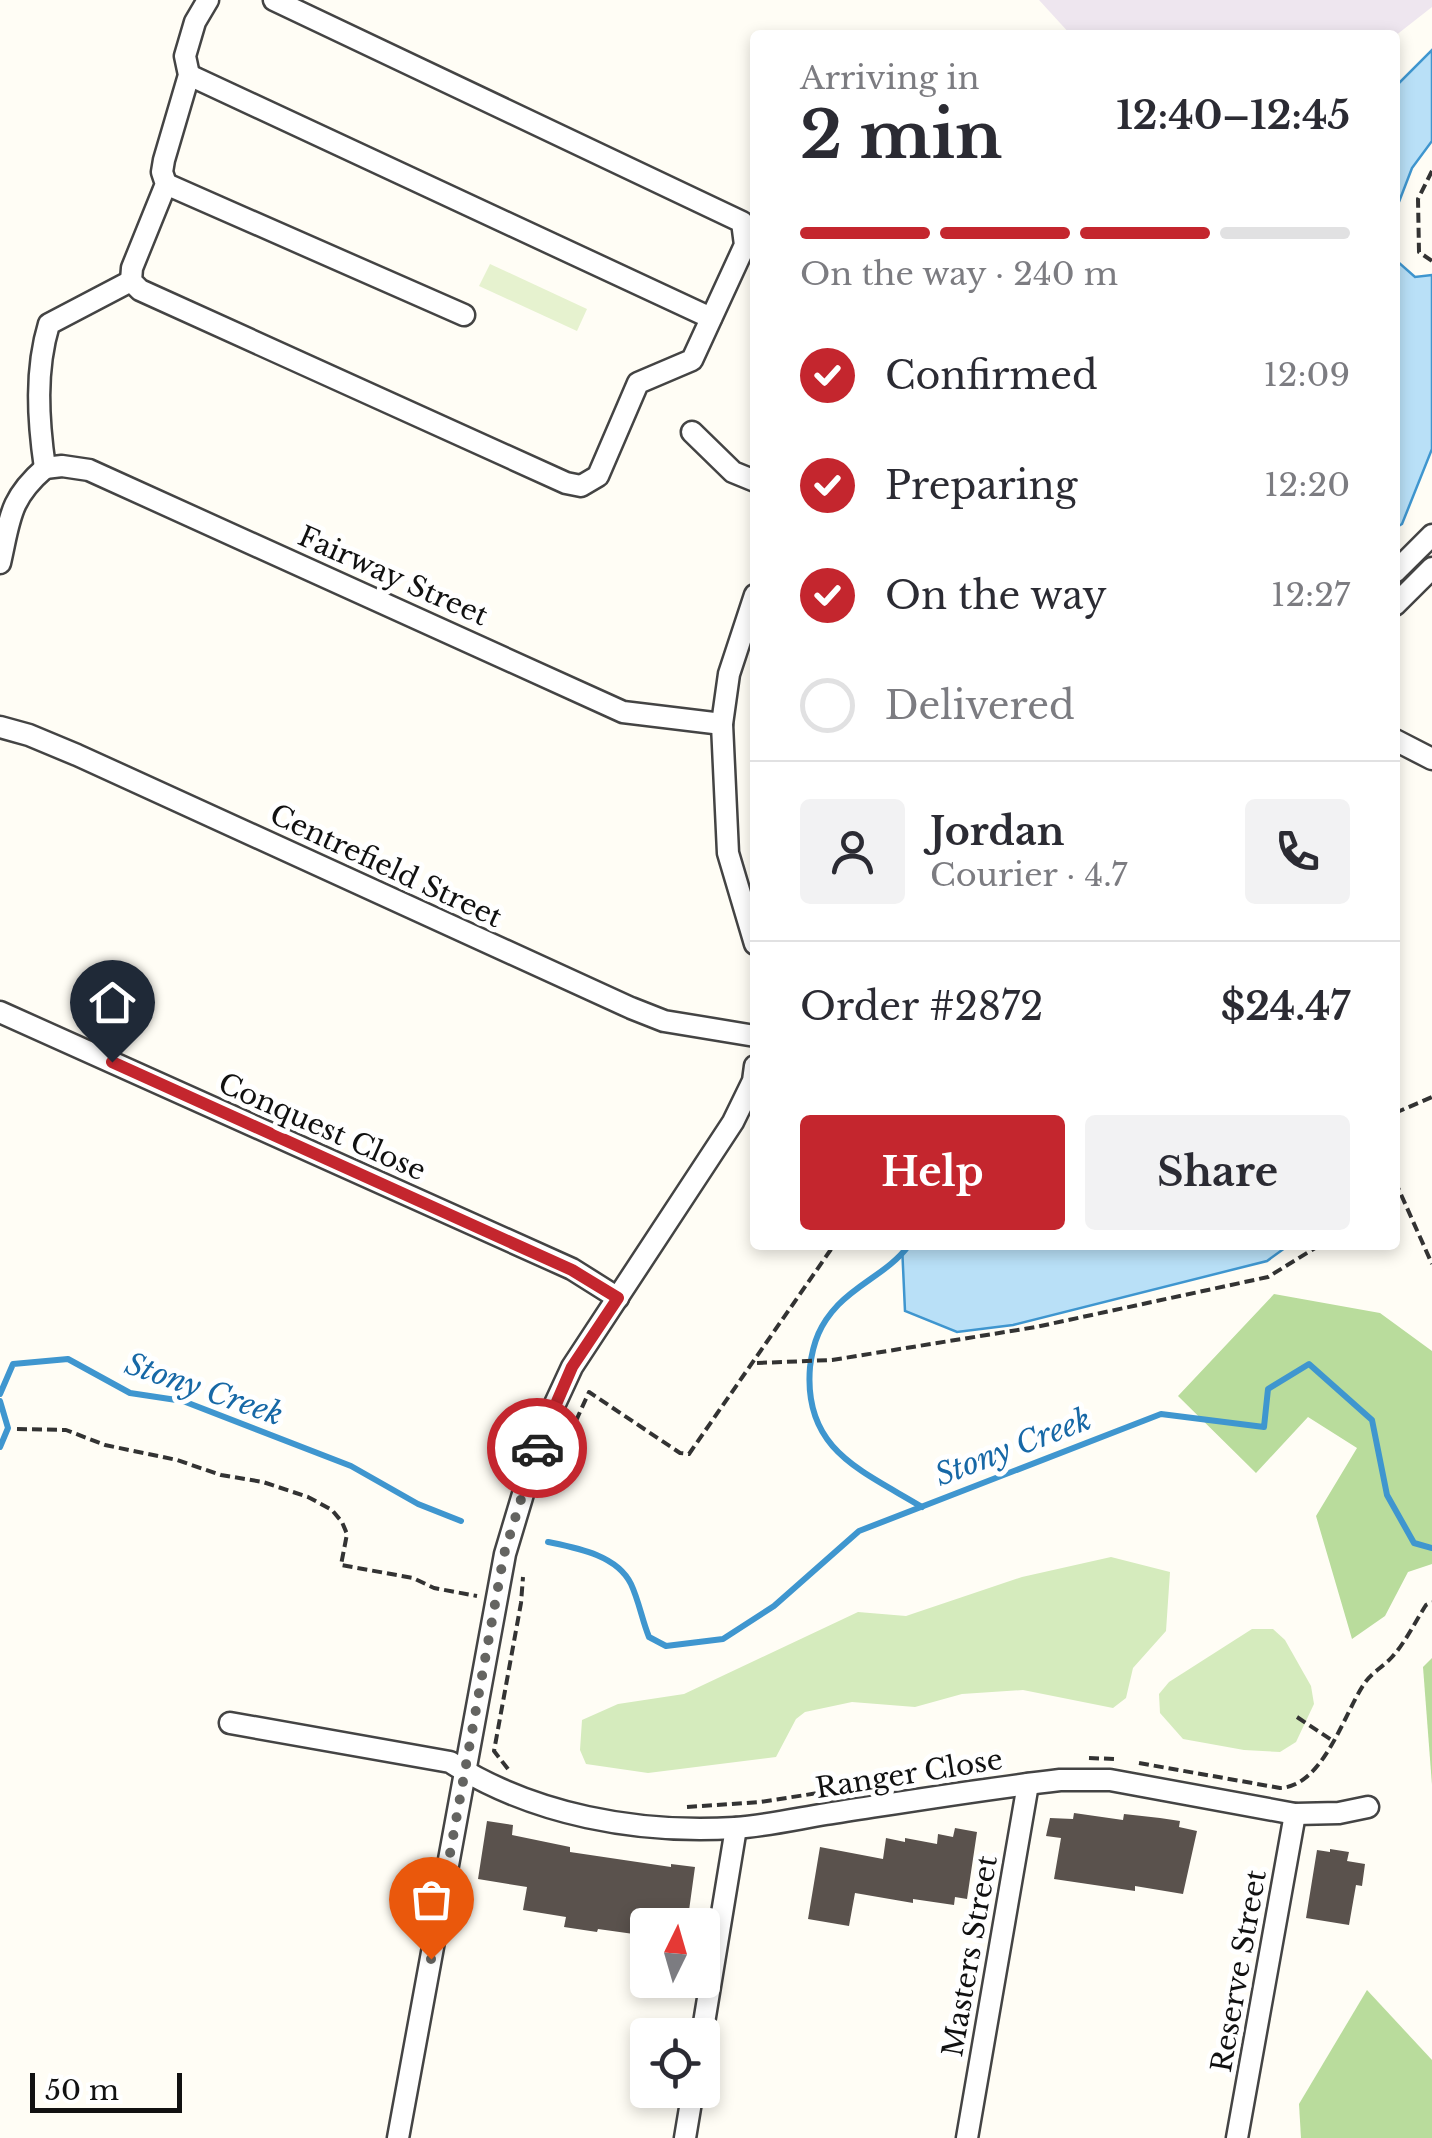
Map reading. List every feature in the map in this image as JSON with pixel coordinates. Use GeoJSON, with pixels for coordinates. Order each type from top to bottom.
{"type":"FeatureCollection","features":[{"type":"Feature","properties":{"kind":"street"},"geometry":{"type":"LineString","coordinates":[[208,0],[195,22],[185,56],[190,76],[164,160],[166,184],[132,268],[132,281],[140,290],[566,483],[581,486],[598,476],[638,383],[692,360],[745,245],[742,222],[274,0]]}},
{"type":"Feature","properties":{"kind":"street"},"geometry":{"type":"LineString","coordinates":[[190,76],[711,318]]}},
{"type":"Feature","properties":{"kind":"street"},"geometry":{"type":"LineString","coordinates":[[166,184],[464,315]]}},
{"type":"Feature","properties":{"kind":"street"},"geometry":{"type":"LineString","coordinates":[[0,563],[14,503],[23,486],[45,468],[39,415],[40,376],[41,349],[49,324],[132,281]]}},
{"type":"Feature","properties":{"kind":"street"},"geometry":{"type":"LineString","coordinates":[[692,432],[733,472],[750,479]]}},
{"type":"Feature","properties":{"kind":"street","name":"Fairway Street"},"geometry":{"type":"LineString","coordinates":[[45,468],[90,470],[623,712],[722,724]]}},
{"type":"Feature","properties":{"kind":"street"},"geometry":{"type":"LineString","coordinates":[[1400,567],[1432,535]]}},
{"type":"Feature","properties":{"kind":"street"},"geometry":{"type":"LineString","coordinates":[[1400,600],[1432,568]]}},
{"type":"Feature","properties":{"kind":"street"},"geometry":{"type":"LineString","coordinates":[[750,610],[729,674],[722,724],[728,853],[750,927]]}},
{"type":"Feature","properties":{"kind":"street","name":"Centrefield Street"},"geometry":{"type":"LineString","coordinates":[[0,727],[30,734],[630,1008],[664,1020],[750,1035]]}},
{"type":"Feature","properties":{"kind":"street"},"geometry":{"type":"LineString","coordinates":[[1400,741],[1432,759]]}},
{"type":"Feature","properties":{"kind":"street","name":"Conquest Close"},"geometry":{"type":"LineString","coordinates":[[0,1012],[572,1270],[618,1298]]}},
{"type":"Feature","properties":{"kind":"street"},"geometry":{"type":"LineString","coordinates":[[398,2138],[504,1554],[541,1434],[572,1367],[733,1122],[750,1085]]}},
{"type":"Feature","properties":{"kind":"street","name":"Ranger Close"},"geometry":{"type":"LineString","coordinates":[[230,1723],[450,1762],[480,1781],[574,1815],[665,1827],[736,1828],[1028,1784],[1110,1780],[1295,1814],[1339,1813],[1368,1807]]}},
{"type":"Feature","properties":{"kind":"street","name":"Masters Street"},"geometry":{"type":"LineString","coordinates":[[967,2138],[1028,1784]]}},
{"type":"Feature","properties":{"kind":"street","name":"Reserve Street"},"geometry":{"type":"LineString","coordinates":[[1237,2138],[1295,1814]]}},
{"type":"Feature","properties":{"kind":"street"},"geometry":{"type":"LineString","coordinates":[[705,2018],[736,1828]]}},
{"type":"Feature","properties":{"kind":"street"},"geometry":{"type":"LineString","coordinates":[[685,2138],[690,2108]]}},
{"type":"Feature","properties":{"kind":"path"},"geometry":{"type":"LineString","coordinates":[[1432,171],[1418,199],[1419,252],[1432,262]]}},
{"type":"Feature","properties":{"kind":"path"},"geometry":{"type":"LineString","coordinates":[[1400,1112],[1432,1098]]}},
{"type":"Feature","properties":{"kind":"path"},"geometry":{"type":"LineString","coordinates":[[1400,1201],[1432,1264]]}},
{"type":"Feature","properties":{"kind":"path"},"geometry":{"type":"LineString","coordinates":[[547,1488],[590,1392],[688,1454],[831,1250]]}},
{"type":"Feature","properties":{"kind":"path"},"geometry":{"type":"LineString","coordinates":[[754,1362],[832,1360],[1036,1327],[1268,1277],[1312,1250]]}},
{"type":"Feature","properties":{"kind":"path"},"geometry":{"type":"LineString","coordinates":[[17,1429],[66,1430],[105,1445],[177,1460],[308,1497],[332,1510],[342,1522],[346,1534],[341,1565],[476,1596]]}},
{"type":"Feature","properties":{"kind":"path"},"geometry":{"type":"LineString","coordinates":[[514,1772],[506,1768],[494,1751],[524,1566]]}},
{"type":"Feature","properties":{"kind":"path"},"geometry":{"type":"LineString","coordinates":[[1074,1759],[1105,1757],[1280,1788],[1294,1787],[1307,1778],[1332,1741],[1366,1680],[1394,1656],[1426,1605],[1432,1602]]}},
{"type":"Feature","properties":{"kind":"path"},"geometry":{"type":"LineString","coordinates":[[1297,1717],[1332,1741]]}},
{"type":"Feature","properties":{"kind":"path"},"geometry":{"type":"LineString","coordinates":[[687,1806],[760,1802],[913,1778]]}},
{"type":"Feature","properties":{"kind":"shaded area"},"geometry":{"type":"Polygon","coordinates":[[[1039,0],[1432,0],[1432,7],[1400,32],[1066,30],[1039,0]]]}},
{"type":"Feature","properties":{"kind":"green space"},"geometry":{"type":"Polygon","coordinates":[[[490,264],[587,309],[577,331],[479,286],[490,264]]]}},
{"type":"Feature","properties":{"kind":"green space"},"geometry":{"type":"Polygon","coordinates":[[[1274,1294],[1380,1313],[1432,1351],[1432,1564],[1408,1572],[1385,1616],[1352,1639],[1316,1516],[1357,1448],[1308,1417],[1256,1473],[1178,1396],[1274,1294]]]}},
{"type":"Feature","properties":{"kind":"green space"},"geometry":{"type":"Polygon","coordinates":[[[1111,1557],[1170,1572],[1166,1631],[1133,1668],[1126,1698],[1113,1708],[1023,1690],[962,1694],[915,1707],[852,1702],[805,1712],[796,1719],[776,1757],[648,1773],[586,1764],[580,1750],[582,1720],[618,1704],[684,1694],[858,1612],[906,1616],[1022,1577],[1111,1557]]]}},
{"type":"Feature","properties":{"kind":"green space"},"geometry":{"type":"Polygon","coordinates":[[[1252,1629],[1273,1629],[1285,1640],[1311,1686],[1314,1704],[1296,1742],[1280,1752],[1183,1739],[1160,1713],[1159,1694],[1169,1682],[1252,1629]]]}},
{"type":"Feature","properties":{"kind":"green space"},"geometry":{"type":"Polygon","coordinates":[[[1432,1658],[1432,1785],[1423,1667],[1432,1658]]]}},
{"type":"Feature","properties":{"kind":"green space"},"geometry":{"type":"Polygon","coordinates":[[[1367,1990],[1432,2060],[1432,2138],[1301,2138],[1299,2104],[1367,1990]]]}},
{"type":"Feature","properties":{"kind":"water"},"geometry":{"type":"Polygon","coordinates":[[[1432,50],[1432,141],[1412,168],[1400,199],[1400,82],[1432,50]]]}},
{"type":"Feature","properties":{"kind":"water"},"geometry":{"type":"Polygon","coordinates":[[[1400,264],[1415,277],[1432,275],[1432,449],[1402,524],[1400,264]]]}},
{"type":"Feature","properties":{"kind":"water"},"geometry":{"type":"Polygon","coordinates":[[[902,1250],[1282,1250],[1267,1261],[1013,1325],[957,1332],[905,1311],[902,1250]]]}},
{"type":"Feature","properties":{"kind":"building"},"geometry":{"type":"Polygon","coordinates":[[[1074,1813],[1123,1820],[1124,1814],[1160,1818],[1180,1821],[1179,1827],[1197,1831],[1183,1894],[1054,1879],[1061,1838],[1046,1836],[1050,1818],[1073,1819],[1074,1813]]]}},
{"type":"Feature","properties":{"kind":"building"},"geometry":{"type":"Polygon","coordinates":[[[487,1821],[513,1825],[512,1835],[570,1847],[570,1852],[695,1867],[689,1908],[630,1908],[630,1933],[564,1927],[566,1917],[523,1910],[527,1887],[478,1879],[487,1821]]]}},
{"type":"Feature","properties":{"kind":"building"},"geometry":{"type":"Polygon","coordinates":[[[955,1828],[977,1832],[967,1899],[955,1897],[954,1905],[913,1899],[913,1903],[855,1893],[849,1926],[808,1919],[820,1847],[883,1859],[886,1838],[937,1844],[938,1834],[953,1837],[955,1828]]]}},
{"type":"Feature","properties":{"kind":"building"},"geometry":{"type":"Polygon","coordinates":[[[1317,1850],[1349,1852],[1347,1861],[1365,1864],[1362,1886],[1356,1885],[1349,1925],[1306,1918],[1317,1850]]]}},
{"type":"Feature","properties":{"kind":"waterway"},"geometry":{"type":"LineString","coordinates":[[904,1250],[826,1319],[813,1349],[810,1395],[816,1419],[840,1454],[922,1507]]}},
{"type":"Feature","properties":{"kind":"waterway","name":"Stony Creek"},"geometry":{"type":"LineString","coordinates":[[0,1394],[13,1364],[68,1359],[130,1393],[183,1401],[351,1466],[418,1504],[461,1521]]}},
{"type":"Feature","properties":{"kind":"waterway","name":"Stony Creek"},"geometry":{"type":"LineString","coordinates":[[548,1542],[595,1554],[625,1574],[649,1637],[666,1646],[723,1639],[774,1606],[859,1531],[1161,1414],[1264,1427],[1268,1389],[1309,1364],[1372,1420],[1387,1495],[1414,1543],[1432,1548]]}},
{"type":"Feature","properties":{"kind":"waterway","name":"Stony Creek"},"geometry":{"type":"LineString","coordinates":[[0,1401],[8,1428],[0,1447]]}},
{"type":"Feature","properties":{"kind":"way so far"},"geometry":{"type":"LineString","coordinates":[[431,1959],[504,1554],[537,1448]]}},
{"type":"Feature","properties":{"kind":"route"},"geometry":{"type":"LineString","coordinates":[[112,1062],[572,1270],[618,1298],[572,1367],[537,1448]]}}]}
